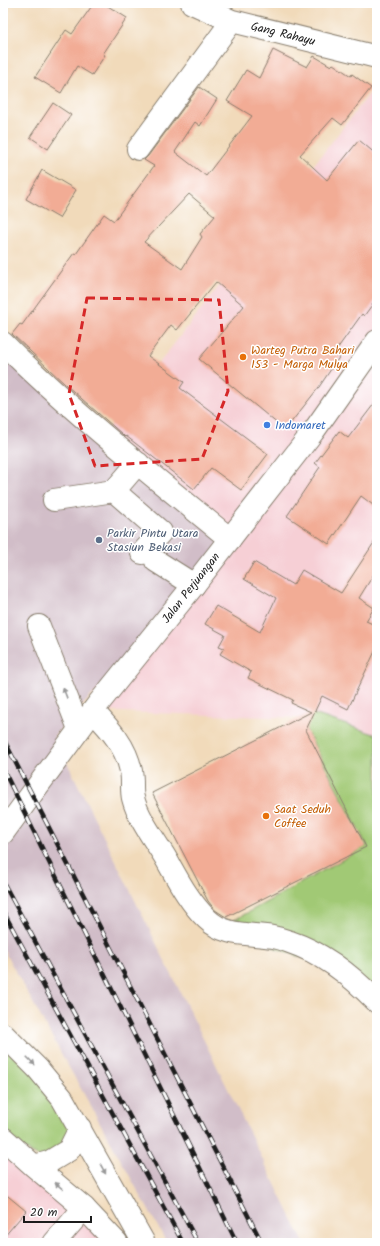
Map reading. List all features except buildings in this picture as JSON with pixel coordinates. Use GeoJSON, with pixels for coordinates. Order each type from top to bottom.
{"type":"FeatureCollection","features":[{"type":"Feature","properties":{"kind":"main road","name":"Gang Rahayu"},"geometry":{"type":"LineString","coordinates":[[192,3],[232,21],[377,57]]}},
{"type":"Feature","properties":{"kind":"main road"},"geometry":{"type":"LineString","coordinates":[[138,149],[232,21]]}},
{"type":"Feature","properties":{"kind":"main road","name":"Jalan Perjuangan"},"geometry":{"type":"LineString","coordinates":[[3,833],[93,711],[194,585],[313,432],[377,341]]}},
{"type":"Feature","properties":{"kind":"main road"},"geometry":{"type":"LineString","coordinates":[[3,343],[28,368],[91,425],[230,539]]}},
{"type":"Feature","properties":{"kind":"main road"},"geometry":{"type":"LineString","coordinates":[[54,500],[114,491],[138,464]]}},
{"type":"Feature","properties":{"kind":"main road"},"geometry":{"type":"LineString","coordinates":[[114,491],[161,532],[149,557],[194,585]]}},
{"type":"Feature","properties":{"kind":"main road"},"geometry":{"type":"LineString","coordinates":[[39,626],[80,729]]}},
{"type":"Feature","properties":{"kind":"main road"},"geometry":{"type":"LineString","coordinates":[[93,711],[110,729],[126,752],[131,772],[133,798],[142,820],[193,904],[208,920],[220,928],[244,935],[273,937],[292,942],[316,954],[345,973],[377,1002]]}},
{"type":"Feature","properties":{"kind":"main road"},"geometry":{"type":"LineString","coordinates":[[3,1034],[38,1068],[62,1098],[144,1243]]}},
{"type":"Feature","properties":{"kind":"main road"},"geometry":{"type":"LineString","coordinates":[[34,1166],[49,1162],[69,1150],[80,1128]]}},
{"type":"Feature","properties":{"kind":"main road"},"geometry":{"type":"LineString","coordinates":[[3,1138],[84,1208],[117,1243]]}},
{"type":"Feature","properties":{"kind":"main road"},"geometry":{"type":"LineString","coordinates":[[54,1243],[84,1208]]}},
{"type":"Feature","properties":{"kind":"highlighted area"},"geometry":{"type":"Polygon","coordinates":[[[87,298],[219,300],[228,391],[202,459],[95,466],[69,394],[87,298]]]}},
{"type":"Feature","properties":{"kind":"shaded area"},"geometry":{"type":"Polygon","coordinates":[[[377,84],[377,735],[314,714],[300,718],[93,711],[103,435],[377,84]]]}},
{"type":"Feature","properties":{"kind":"shaded area"},"geometry":{"type":"Polygon","coordinates":[[[3,344],[230,539],[194,585],[54,736],[304,1243],[167,1243],[3,949],[3,344]]]}},
{"type":"Feature","properties":{"kind":"shaded area"},"geometry":{"type":"Polygon","coordinates":[[[3,1138],[117,1243],[3,1243],[3,1138]]]}},
{"type":"Feature","properties":{"kind":"green space"},"geometry":{"type":"Polygon","coordinates":[[[314,714],[377,735],[377,1002],[345,973],[220,928],[367,846],[300,718],[314,714]]]}},
{"type":"Feature","properties":{"kind":"green space"},"geometry":{"type":"Polygon","coordinates":[[[3,1034],[80,1128],[49,1162],[3,1138],[3,1034]]]}},
{"type":"Feature","properties":{"kind":"railway"},"geometry":{"type":"LineString","coordinates":[[3,738],[262,1243]]}},
{"type":"Feature","properties":{"kind":"railway"},"geometry":{"type":"LineString","coordinates":[[3,769],[237,1243]]}},
{"type":"Feature","properties":{"kind":"railway"},"geometry":{"type":"LineString","coordinates":[[3,882],[198,1243]]}},
{"type":"Feature","properties":{"kind":"railway"},"geometry":{"type":"LineString","coordinates":[[3,911],[183,1243]]}},
{"type":"Feature","properties":{"kind":"place","name":"Warteg Putra Bahari 153 - Marga Mulya"},"geometry":{"type":"Point","coordinates":[243,357]}},
{"type":"Feature","properties":{"kind":"place","name":"Indomaret"},"geometry":{"type":"Point","coordinates":[267,425]}},
{"type":"Feature","properties":{"kind":"place","name":"Parkir Pintu Utara Stasiun Bekasi"},"geometry":{"type":"Point","coordinates":[99,540]}},
{"type":"Feature","properties":{"kind":"place","name":"Saat Seduh Coffee"},"geometry":{"type":"Point","coordinates":[266,816]}}]}
